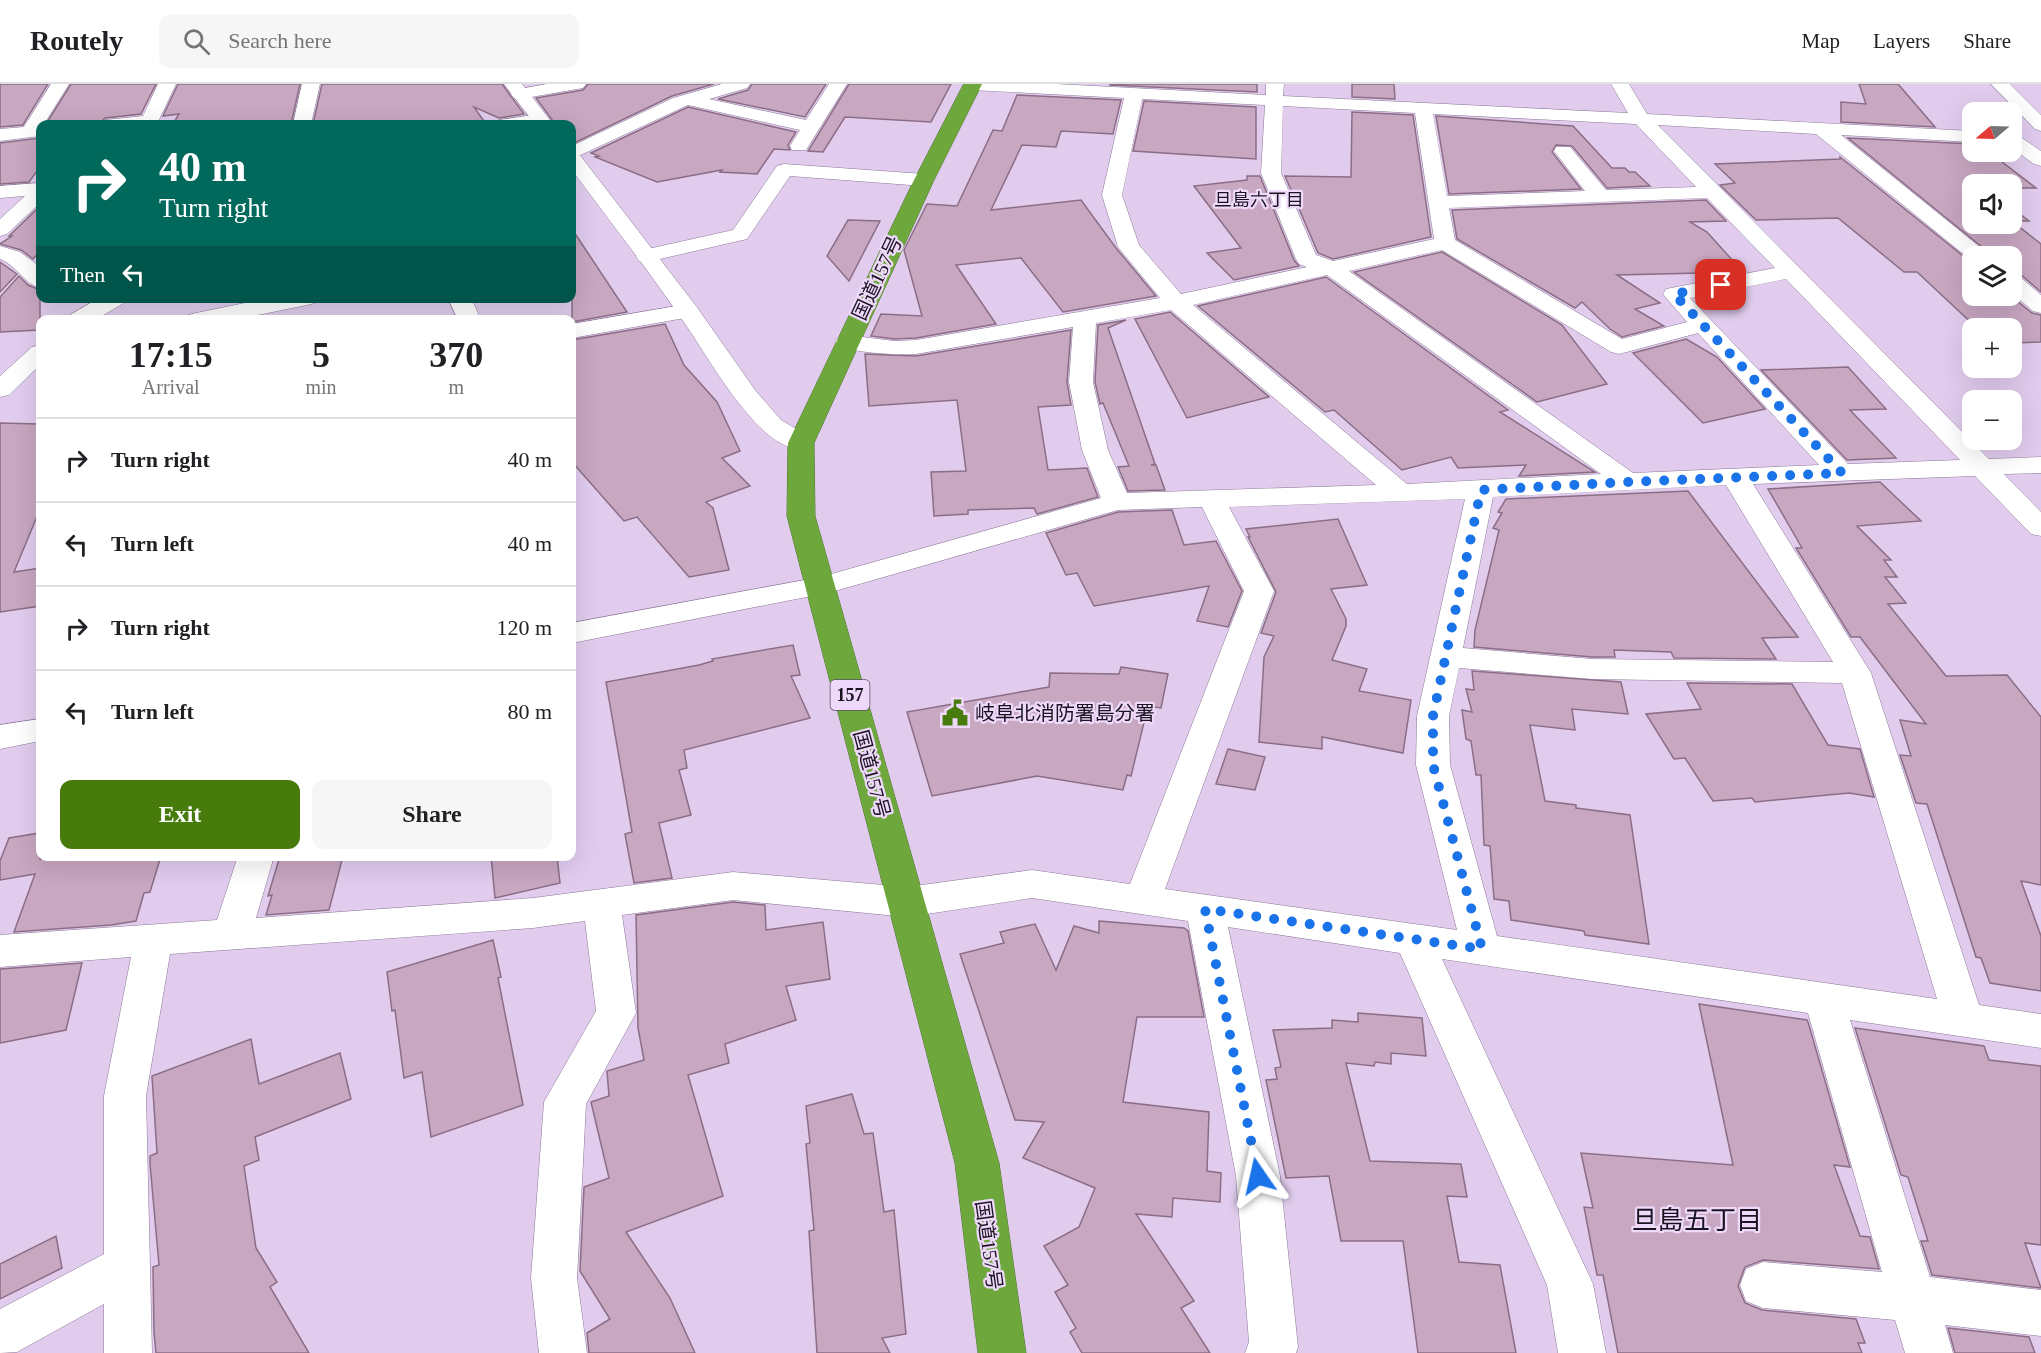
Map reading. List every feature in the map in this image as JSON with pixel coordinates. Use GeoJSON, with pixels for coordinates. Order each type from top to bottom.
{"type":"FeatureCollection","features":[{"type":"Feature","properties":{"kind":"highway","name":"国道157号"},"geometry":{"type":"LineString","coordinates":[[973,84],[924,180],[801,443],[801,516],[977,1163],[1002,1353]]}},
{"type":"Feature","properties":{"kind":"street"},"geometry":{"type":"LineString","coordinates":[[41,120],[60,84]]}},
{"type":"Feature","properties":{"kind":"street"},"geometry":{"type":"LineString","coordinates":[[150,120],[167,84]]}},
{"type":"Feature","properties":{"kind":"street"},"geometry":{"type":"LineString","coordinates":[[303,120],[311,84]]}},
{"type":"Feature","properties":{"kind":"street"},"geometry":{"type":"LineString","coordinates":[[517,89],[577,84]]}},
{"type":"Feature","properties":{"kind":"street"},"geometry":{"type":"LineString","coordinates":[[576,151],[688,100],[741,84]]}},
{"type":"Feature","properties":{"kind":"street"},"geometry":{"type":"LineString","coordinates":[[646,256],[740,235],[838,84]]}},
{"type":"Feature","properties":{"kind":"street"},"geometry":{"type":"LineString","coordinates":[[973,84],[1134,93],[1274,92],[1423,108],[1962,136]]}},
{"type":"Feature","properties":{"kind":"street"},"geometry":{"type":"LineString","coordinates":[[1620,84],[1640,118],[2041,528]]}},
{"type":"Feature","properties":{"kind":"street"},"geometry":{"type":"LineString","coordinates":[[2000,84],[2041,125]]}},
{"type":"Feature","properties":{"kind":"street"},"geometry":{"type":"LineString","coordinates":[[517,89],[540,120]]}},
{"type":"Feature","properties":{"kind":"street"},"geometry":{"type":"LineString","coordinates":[[1274,92],[1271,173],[1306,259],[1331,268],[1627,482]]}},
{"type":"Feature","properties":{"kind":"street"},"geometry":{"type":"LineString","coordinates":[[1134,93],[1112,195],[1129,248],[1176,302],[1401,493]]}},
{"type":"Feature","properties":{"kind":"street"},"geometry":{"type":"LineString","coordinates":[[688,100],[811,127]]}},
{"type":"Feature","properties":{"kind":"street"},"geometry":{"type":"LineString","coordinates":[[1423,108],[1445,243]]}},
{"type":"Feature","properties":{"kind":"street"},"geometry":{"type":"LineString","coordinates":[[1822,129],[1968,246]]}},
{"type":"Feature","properties":{"kind":"street"},"geometry":{"type":"LineString","coordinates":[[0,135],[35,131]]}},
{"type":"Feature","properties":{"kind":"street"},"geometry":{"type":"LineString","coordinates":[[2022,139],[2041,139]]}},
{"type":"Feature","properties":{"kind":"street"},"geometry":{"type":"LineString","coordinates":[[2022,146],[2041,160]]}},
{"type":"Feature","properties":{"kind":"street"},"geometry":{"type":"LineString","coordinates":[[1563,151],[1600,196]]}},
{"type":"Feature","properties":{"kind":"street"},"geometry":{"type":"LineString","coordinates":[[576,163],[688,311],[746,395],[772,425],[801,443]]}},
{"type":"Feature","properties":{"kind":"street"},"geometry":{"type":"LineString","coordinates":[[784,170],[924,180]]}},
{"type":"Feature","properties":{"kind":"street"},"geometry":{"type":"LineString","coordinates":[[0,192],[36,191]]}},
{"type":"Feature","properties":{"kind":"street"},"geometry":{"type":"LineString","coordinates":[[1438,202],[1713,192]]}},
{"type":"Feature","properties":{"kind":"street"},"geometry":{"type":"LineString","coordinates":[[0,230],[36,195]]}},
{"type":"Feature","properties":{"kind":"street"},"geometry":{"type":"LineString","coordinates":[[847,342],[894,348],[916,347],[1176,302],[1445,243],[1619,347],[1703,324]]}},
{"type":"Feature","properties":{"kind":"street"},"geometry":{"type":"LineString","coordinates":[[0,252],[14,255],[22,260],[36,276]]}},
{"type":"Feature","properties":{"kind":"street"},"geometry":{"type":"LineString","coordinates":[[1790,272],[1674,294],[1842,473]]}},
{"type":"Feature","properties":{"kind":"street"},"geometry":{"type":"LineString","coordinates":[[2022,290],[2041,306]]}},
{"type":"Feature","properties":{"kind":"street"},"geometry":{"type":"LineString","coordinates":[[78,312],[102,303]]}},
{"type":"Feature","properties":{"kind":"street"},"geometry":{"type":"LineString","coordinates":[[221,315],[282,303]]}},
{"type":"Feature","properties":{"kind":"street"},"geometry":{"type":"LineString","coordinates":[[576,330],[688,311]]}},
{"type":"Feature","properties":{"kind":"street"},"geometry":{"type":"LineString","coordinates":[[1085,318],[1081,382],[1095,450],[1117,502]]}},
{"type":"Feature","properties":{"kind":"street"},"geometry":{"type":"LineString","coordinates":[[0,390],[36,356]]}},
{"type":"Feature","properties":{"kind":"street"},"geometry":{"type":"LineString","coordinates":[[576,632],[821,586],[1117,502],[1481,490],[2041,465]]}},
{"type":"Feature","properties":{"kind":"street"},"geometry":{"type":"LineString","coordinates":[[1735,477],[1855,673],[1964,1020]]}},
{"type":"Feature","properties":{"kind":"street"},"geometry":{"type":"LineString","coordinates":[[1481,490],[1433,716],[1433,765],[1482,949]]}},
{"type":"Feature","properties":{"kind":"street"},"geometry":{"type":"LineString","coordinates":[[1142,900],[1259,591],[1212,500]]}},
{"type":"Feature","properties":{"kind":"street"},"geometry":{"type":"LineString","coordinates":[[1446,657],[1592,669],[1855,673]]}},
{"type":"Feature","properties":{"kind":"street"},"geometry":{"type":"LineString","coordinates":[[0,737],[36,731]]}},
{"type":"Feature","properties":{"kind":"street"},"geometry":{"type":"LineString","coordinates":[[231,936],[254,861]]}},
{"type":"Feature","properties":{"kind":"street"},"geometry":{"type":"LineString","coordinates":[[0,951],[533,913],[733,886],[907,902],[1032,884],[2041,1032]]}},
{"type":"Feature","properties":{"kind":"street"},"geometry":{"type":"LineString","coordinates":[[563,1353],[554,1278],[565,1102],[616,1013],[602,904]]}},
{"type":"Feature","properties":{"kind":"street"},"geometry":{"type":"LineString","coordinates":[[1205,909],[1258,1176],[1274,1347],[1269,1353]]}},
{"type":"Feature","properties":{"kind":"street"},"geometry":{"type":"LineString","coordinates":[[1414,940],[1570,1284],[1582,1353]]}},
{"type":"Feature","properties":{"kind":"street"},"geometry":{"type":"LineString","coordinates":[[128,1353],[125,1096],[153,941]]}},
{"type":"Feature","properties":{"kind":"street"},"geometry":{"type":"LineString","coordinates":[[1824,1000],[1929,1353]]}},
{"type":"Feature","properties":{"kind":"street"},"geometry":{"type":"LineString","coordinates":[[0,1335],[126,1267]]}},
{"type":"Feature","properties":{"kind":"street"},"geometry":{"type":"LineString","coordinates":[[1763,1286],[1912,1298],[2041,1313]]}},
{"type":"Feature","properties":{"kind":"building"},"geometry":{"type":"Polygon","coordinates":[[[0,84],[48,84],[23,125],[0,127],[0,84]]]}},
{"type":"Feature","properties":{"kind":"building"},"geometry":{"type":"Polygon","coordinates":[[[71,84],[156,84],[141,114],[103,120],[48,120],[71,84]]]}},
{"type":"Feature","properties":{"kind":"building"},"geometry":{"type":"Polygon","coordinates":[[[178,84],[300,84],[292,120],[175,120],[179,114],[163,116],[178,84]]]}},
{"type":"Feature","properties":{"kind":"building"},"geometry":{"type":"Polygon","coordinates":[[[322,84],[502,84],[524,114],[499,118],[474,107],[483,120],[314,120],[322,84]]]}},
{"type":"Feature","properties":{"kind":"building"},"geometry":{"type":"Polygon","coordinates":[[[588,84],[714,84],[672,96],[576,142],[576,120],[552,120],[536,98],[583,90],[588,84]]]}},
{"type":"Feature","properties":{"kind":"building"},"geometry":{"type":"Polygon","coordinates":[[[752,84],[826,84],[805,117],[718,99],[748,90],[752,84]]]}},
{"type":"Feature","properties":{"kind":"building"},"geometry":{"type":"Polygon","coordinates":[[[849,84],[951,84],[931,122],[845,117],[823,152],[808,151],[849,84]]]}},
{"type":"Feature","properties":{"kind":"building"},"geometry":{"type":"Polygon","coordinates":[[[1257,84],[1257,92],[1110,85],[1257,84]]]}},
{"type":"Feature","properties":{"kind":"building"},"geometry":{"type":"Polygon","coordinates":[[[1352,84],[1394,84],[1395,99],[1352,97],[1352,84]]]}},
{"type":"Feature","properties":{"kind":"building"},"geometry":{"type":"Polygon","coordinates":[[[1859,84],[1898,84],[1935,127],[1841,122],[1841,102],[1866,104],[1859,84]]]}},
{"type":"Feature","properties":{"kind":"building"},"geometry":{"type":"Polygon","coordinates":[[[1017,95],[1121,100],[1113,134],[1061,131],[1056,147],[1022,145],[991,210],[1081,200],[1116,248],[1156,296],[1063,312],[1021,258],[956,265],[996,324],[916,338],[894,339],[871,336],[881,314],[922,316],[904,250],[927,204],[957,206],[993,130],[1002,131],[1017,95]]]}},
{"type":"Feature","properties":{"kind":"building"},"geometry":{"type":"Polygon","coordinates":[[[1144,101],[1256,107],[1256,159],[1133,151],[1144,101]]]}},
{"type":"Feature","properties":{"kind":"building"},"geometry":{"type":"Polygon","coordinates":[[[688,107],[796,132],[788,145],[790,150],[774,149],[757,174],[720,172],[722,170],[657,182],[595,157],[599,156],[591,153],[688,107]]]}},
{"type":"Feature","properties":{"kind":"building"},"geometry":{"type":"Polygon","coordinates":[[[1352,112],[1413,115],[1431,237],[1333,259],[1318,253],[1285,176],[1351,177],[1352,112]]]}},
{"type":"Feature","properties":{"kind":"building"},"geometry":{"type":"Polygon","coordinates":[[[1436,116],[1573,126],[1612,168],[1625,168],[1629,172],[1635,172],[1650,186],[1607,188],[1572,146],[1556,145],[1552,152],[1581,189],[1449,194],[1436,116]]]}},
{"type":"Feature","properties":{"kind":"building"},"geometry":{"type":"Polygon","coordinates":[[[36,138],[36,172],[29,182],[0,184],[0,143],[36,138]]]}},
{"type":"Feature","properties":{"kind":"building"},"geometry":{"type":"Polygon","coordinates":[[[1848,138],[1962,144],[1962,162],[2002,162],[2018,174],[1962,174],[1962,231],[1848,138]]]}},
{"type":"Feature","properties":{"kind":"building"},"geometry":{"type":"Polygon","coordinates":[[[1840,157],[1962,255],[1962,306],[2022,305],[2032,313],[2041,315],[2041,342],[2022,343],[2022,318],[1966,318],[1917,272],[1904,272],[1838,218],[1756,220],[1720,185],[1735,183],[1715,164],[1840,159],[1840,157]]]}},
{"type":"Feature","properties":{"kind":"building"},"geometry":{"type":"Polygon","coordinates":[[[1247,176],[1260,176],[1294,260],[1299,266],[1234,280],[1207,253],[1241,248],[1194,186],[1247,180],[1247,176]]]}},
{"type":"Feature","properties":{"kind":"building"},"geometry":{"type":"Polygon","coordinates":[[[2022,177],[2036,188],[2022,188],[2022,177]]]}},
{"type":"Feature","properties":{"kind":"building"},"geometry":{"type":"Polygon","coordinates":[[[1706,200],[1726,221],[1690,222],[1707,232],[1743,272],[1617,275],[1660,303],[1635,309],[1664,326],[1622,337],[1610,329],[1582,302],[1575,308],[1457,239],[1452,210],[1706,200]]]}},
{"type":"Feature","properties":{"kind":"building"},"geometry":{"type":"Polygon","coordinates":[[[36,210],[36,256],[33,259],[21,250],[0,244],[12,236],[9,236],[36,210]]]}},
{"type":"Feature","properties":{"kind":"building"},"geometry":{"type":"Polygon","coordinates":[[[848,220],[880,221],[849,281],[827,256],[848,220]]]}},
{"type":"Feature","properties":{"kind":"building"},"geometry":{"type":"Polygon","coordinates":[[[2022,229],[2041,244],[2041,292],[2022,276],[2022,246],[1981,246],[1966,234],[2022,234],[2022,229]]]}},
{"type":"Feature","properties":{"kind":"building"},"geometry":{"type":"Polygon","coordinates":[[[576,235],[627,312],[576,321],[576,315],[572,315],[572,303],[576,303],[576,235]]]}},
{"type":"Feature","properties":{"kind":"building"},"geometry":{"type":"Polygon","coordinates":[[[1442,252],[1562,325],[1607,384],[1537,402],[1354,272],[1442,252]]]}},
{"type":"Feature","properties":{"kind":"building"},"geometry":{"type":"Polygon","coordinates":[[[0,262],[17,274],[0,292],[0,262]]]}},
{"type":"Feature","properties":{"kind":"building"},"geometry":{"type":"Polygon","coordinates":[[[19,276],[28,285],[36,288],[36,303],[40,303],[40,315],[36,315],[36,330],[0,332],[0,297],[19,276]]]}},
{"type":"Feature","properties":{"kind":"building"},"geometry":{"type":"Polygon","coordinates":[[[1326,277],[1508,410],[1500,412],[1595,472],[1519,476],[1526,465],[1458,468],[1451,457],[1402,470],[1334,410],[1325,412],[1198,306],[1326,277]]]}},
{"type":"Feature","properties":{"kind":"building"},"geometry":{"type":"Polygon","coordinates":[[[1170,312],[1269,397],[1187,418],[1135,319],[1170,312]]]}},
{"type":"Feature","properties":{"kind":"building"},"geometry":{"type":"Polygon","coordinates":[[[1126,320],[1108,328],[1155,464],[1151,465],[1156,465],[1165,490],[1128,491],[1118,467],[1129,466],[1103,403],[1100,404],[1095,382],[1098,325],[1126,320]]]}},
{"type":"Feature","properties":{"kind":"building"},"geometry":{"type":"Polygon","coordinates":[[[665,324],[684,365],[717,402],[740,451],[722,458],[750,486],[706,502],[713,508],[729,570],[689,577],[637,517],[624,521],[576,467],[576,339],[665,324]]]}},
{"type":"Feature","properties":{"kind":"building"},"geometry":{"type":"Polygon","coordinates":[[[1071,330],[1067,382],[1071,405],[1038,407],[1048,470],[1087,468],[1098,497],[1037,514],[1034,508],[968,510],[968,514],[934,516],[931,472],[966,471],[957,400],[869,406],[865,354],[916,356],[1071,330]]]}},
{"type":"Feature","properties":{"kind":"building"},"geometry":{"type":"Polygon","coordinates":[[[1686,339],[1717,357],[1765,409],[1703,423],[1633,353],[1686,339]]]}},
{"type":"Feature","properties":{"kind":"building"},"geometry":{"type":"Polygon","coordinates":[[[1848,367],[1886,409],[1850,410],[1896,458],[1847,460],[1761,370],[1848,367]]]}},
{"type":"Feature","properties":{"kind":"building"},"geometry":{"type":"Polygon","coordinates":[[[0,423],[36,424],[36,519],[14,572],[36,569],[36,607],[0,612],[0,423]]]}},
{"type":"Feature","properties":{"kind":"building"},"geometry":{"type":"Polygon","coordinates":[[[1880,482],[1921,521],[1857,526],[1891,560],[1884,560],[1897,577],[1885,577],[1906,603],[1888,604],[1946,676],[2007,675],[2041,717],[2041,885],[2021,881],[2041,936],[2041,991],[1990,983],[1981,958],[1976,957],[1927,804],[1916,803],[1900,755],[1911,756],[1900,720],[1926,724],[1860,637],[1851,637],[1796,548],[1802,548],[1768,489],[1880,482]]]}},
{"type":"Feature","properties":{"kind":"building"},"geometry":{"type":"Polygon","coordinates":[[[1688,491],[1798,637],[1762,638],[1776,659],[1674,658],[1671,652],[1614,650],[1615,657],[1592,657],[1474,647],[1475,630],[1499,530],[1493,528],[1502,513],[1498,512],[1506,499],[1688,491]]]}},
{"type":"Feature","properties":{"kind":"building"},"geometry":{"type":"Polygon","coordinates":[[[1172,510],[1184,545],[1216,541],[1242,591],[1228,627],[1197,621],[1209,586],[1094,606],[1077,573],[1066,575],[1046,533],[1118,512],[1172,510]]]}},
{"type":"Feature","properties":{"kind":"building"},"geometry":{"type":"Polygon","coordinates":[[[1338,519],[1367,585],[1331,589],[1346,619],[1346,626],[1332,660],[1367,669],[1359,691],[1411,700],[1403,753],[1322,737],[1322,749],[1259,742],[1264,657],[1274,636],[1261,633],[1276,592],[1246,529],[1338,519]]]}},
{"type":"Feature","properties":{"kind":"building"},"geometry":{"type":"Polygon","coordinates":[[[793,645],[800,675],[791,676],[810,718],[684,750],[687,768],[679,770],[691,815],[659,823],[672,878],[634,883],[625,834],[632,832],[606,682],[699,665],[713,661],[712,659],[793,645]]]}},
{"type":"Feature","properties":{"kind":"building"},"geometry":{"type":"Polygon","coordinates":[[[1121,667],[1168,674],[1161,708],[1148,706],[1131,776],[1127,775],[1123,790],[1037,776],[932,796],[907,712],[1049,687],[1050,673],[1119,674],[1121,667]]]}},
{"type":"Feature","properties":{"kind":"building"},"geometry":{"type":"Polygon","coordinates":[[[1472,671],[1621,682],[1628,714],[1572,709],[1575,730],[1530,725],[1545,801],[1576,805],[1576,808],[1630,815],[1649,944],[1585,935],[1584,931],[1511,920],[1509,901],[1494,899],[1490,846],[1484,845],[1481,775],[1476,775],[1471,741],[1466,739],[1462,710],[1472,712],[1466,689],[1474,690],[1472,671]]]}},
{"type":"Feature","properties":{"kind":"building"},"geometry":{"type":"Polygon","coordinates":[[[1687,683],[1792,684],[1828,745],[1860,749],[1874,797],[1849,793],[1755,802],[1752,798],[1713,801],[1685,758],[1674,759],[1646,714],[1701,709],[1687,683]]]}},
{"type":"Feature","properties":{"kind":"building"},"geometry":{"type":"Polygon","coordinates":[[[1228,749],[1265,757],[1255,790],[1216,784],[1228,749]]]}},
{"type":"Feature","properties":{"kind":"building"},"geometry":{"type":"Polygon","coordinates":[[[36,834],[36,861],[159,861],[150,892],[144,893],[136,921],[14,932],[35,874],[0,880],[0,861],[9,838],[36,834]]]}},
{"type":"Feature","properties":{"kind":"building"},"geometry":{"type":"Polygon","coordinates":[[[278,861],[342,861],[329,910],[266,915],[272,895],[268,896],[278,861]]]}},
{"type":"Feature","properties":{"kind":"building"},"geometry":{"type":"Polygon","coordinates":[[[491,861],[558,861],[560,883],[495,898],[491,861]]]}},
{"type":"Feature","properties":{"kind":"building"},"geometry":{"type":"Polygon","coordinates":[[[733,902],[765,905],[766,930],[823,922],[830,979],[786,986],[796,1020],[725,1044],[729,1063],[688,1075],[723,1196],[626,1232],[670,1298],[695,1353],[589,1353],[587,1333],[610,1319],[580,1271],[584,1187],[609,1178],[591,1102],[609,1096],[607,1071],[644,1060],[638,1028],[636,915],[733,902]]]}},
{"type":"Feature","properties":{"kind":"building"},"geometry":{"type":"Polygon","coordinates":[[[1099,921],[1184,928],[1188,931],[1204,1017],[1137,1017],[1123,1102],[1209,1112],[1207,1171],[1221,1173],[1220,1202],[1173,1198],[1172,1217],[1136,1214],[1194,1301],[1181,1308],[1210,1353],[1082,1353],[1070,1332],[1076,1328],[1055,1292],[1068,1285],[1044,1246],[1079,1227],[1095,1188],[1023,1158],[1044,1122],[1015,1120],[960,954],[1004,943],[1000,932],[1035,924],[1056,970],[1074,926],[1099,933],[1099,921]]]}},
{"type":"Feature","properties":{"kind":"building"},"geometry":{"type":"Polygon","coordinates":[[[493,940],[501,977],[498,978],[523,1105],[431,1137],[422,1072],[404,1078],[395,1010],[392,1011],[387,972],[493,940]]]}},
{"type":"Feature","properties":{"kind":"building"},"geometry":{"type":"Polygon","coordinates":[[[82,963],[66,1030],[0,1043],[0,969],[82,963]]]}},
{"type":"Feature","properties":{"kind":"building"},"geometry":{"type":"Polygon","coordinates":[[[1699,1004],[1807,1020],[1808,1022],[1850,1167],[1834,1165],[1860,1236],[1870,1237],[1879,1269],[1763,1260],[1745,1267],[1738,1286],[1745,1303],[1762,1310],[1856,1319],[1865,1343],[1858,1343],[1862,1353],[1618,1353],[1603,1275],[1597,1275],[1584,1207],[1593,1208],[1581,1153],[1733,1165],[1699,1004]]]}},
{"type":"Feature","properties":{"kind":"building"},"geometry":{"type":"Polygon","coordinates":[[[1358,1013],[1422,1018],[1426,1056],[1391,1053],[1391,1064],[1375,1062],[1374,1066],[1346,1063],[1370,1161],[1461,1164],[1467,1197],[1447,1196],[1459,1262],[1500,1265],[1516,1353],[1418,1353],[1403,1241],[1341,1241],[1329,1176],[1286,1178],[1266,1080],[1277,1079],[1275,1068],[1281,1067],[1273,1030],[1332,1028],[1332,1020],[1358,1022],[1358,1013]]]}},
{"type":"Feature","properties":{"kind":"building"},"geometry":{"type":"Polygon","coordinates":[[[1855,1028],[1984,1046],[1989,1060],[2041,1066],[2041,1245],[2025,1243],[2041,1288],[1932,1275],[1921,1241],[1928,1241],[1908,1177],[1901,1175],[1855,1028]]]}},
{"type":"Feature","properties":{"kind":"building"},"geometry":{"type":"Polygon","coordinates":[[[251,1039],[259,1084],[340,1053],[351,1099],[255,1137],[259,1160],[244,1166],[256,1248],[277,1282],[270,1287],[309,1353],[156,1353],[153,1267],[159,1265],[150,1164],[150,1156],[157,1153],[152,1076],[251,1039]]]}},
{"type":"Feature","properties":{"kind":"building"},"geometry":{"type":"Polygon","coordinates":[[[852,1094],[864,1134],[873,1133],[884,1212],[894,1210],[906,1334],[882,1338],[890,1353],[817,1353],[809,1231],[814,1230],[806,1144],[810,1143],[806,1106],[852,1094]]]}},
{"type":"Feature","properties":{"kind":"building"},"geometry":{"type":"Polygon","coordinates":[[[56,1236],[62,1268],[0,1299],[0,1264],[56,1236]]]}},
{"type":"Feature","properties":{"kind":"building"},"geometry":{"type":"Polygon","coordinates":[[[1948,1328],[2029,1337],[2035,1353],[1955,1353],[1948,1328]]]}},
{"type":"Feature","properties":{"kind":"place","name":"岐阜北消防署島分署"},"geometry":{"type":"Point","coordinates":[955,713]}},
{"type":"Feature","properties":{"kind":"district","name":"旦島六丁目"},"geometry":{"type":"Point","coordinates":[1259,200]}},
{"type":"Feature","properties":{"kind":"district","name":"旦島五丁目"},"geometry":{"type":"Point","coordinates":[1697,1220]}},
{"type":"Feature","properties":{"kind":"route"},"geometry":{"type":"LineString","coordinates":[[1258,1176],[1205,909],[1482,949],[1433,765],[1433,716],[1481,490],[1842,473],[1674,294],[1721,285]]}}]}
